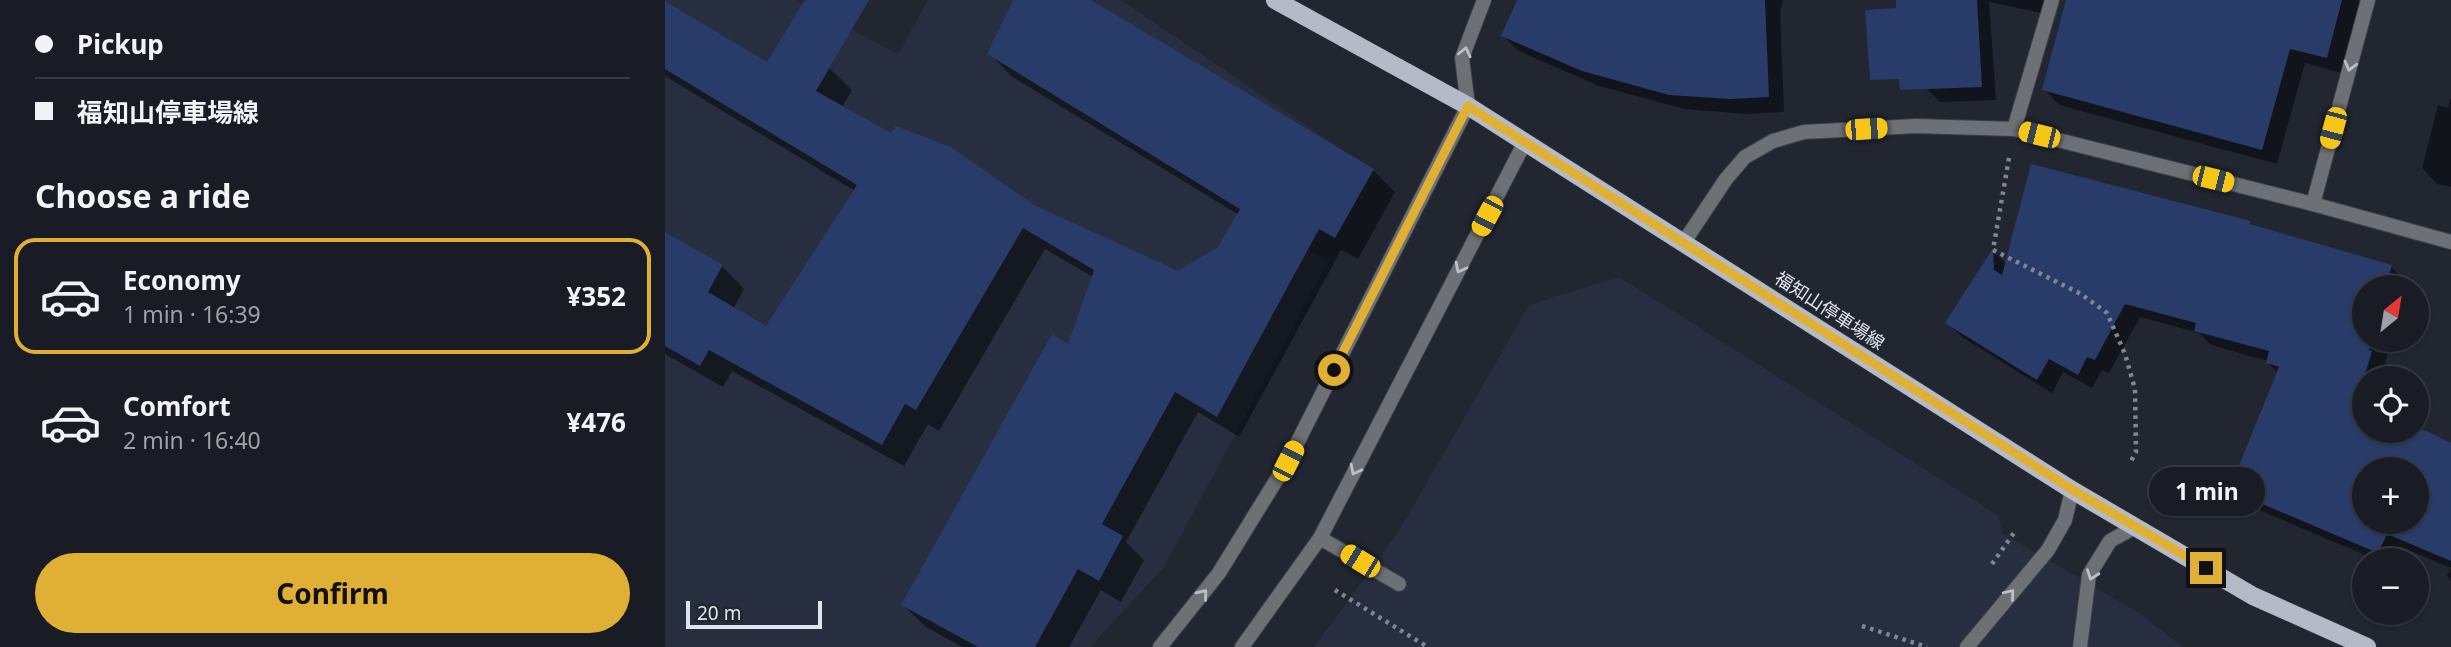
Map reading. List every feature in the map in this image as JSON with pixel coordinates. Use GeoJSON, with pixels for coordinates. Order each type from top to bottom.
{"type":"FeatureCollection","features":[{"type":"Feature","properties":{"kind":"main road","name":"福知山停車場線"},"geometry":{"type":"LineString","coordinates":[[1275,0],[1468,106],[2135,527],[2253,596],[2367,647]]}},
{"type":"Feature","properties":{"kind":"street"},"geometry":{"type":"LineString","coordinates":[[1160,647],[1219,573],[1288,461],[1468,106],[1462,58],[1484,0]]}},
{"type":"Feature","properties":{"kind":"street"},"geometry":{"type":"LineString","coordinates":[[2014,129],[2052,0]]}},
{"type":"Feature","properties":{"kind":"street"},"geometry":{"type":"LineString","coordinates":[[2313,204],[2368,0]]}},
{"type":"Feature","properties":{"kind":"street"},"geometry":{"type":"LineString","coordinates":[[1684,242],[1726,179],[1745,157],[1773,141],[1804,132],[1916,126],[2014,129],[2313,204],[2451,242]]}},
{"type":"Feature","properties":{"kind":"street"},"geometry":{"type":"LineString","coordinates":[[1242,647],[1320,538],[1525,142]]}},
{"type":"Feature","properties":{"kind":"street"},"geometry":{"type":"LineString","coordinates":[[1967,647],[2048,550],[2065,520],[2073,490]]}},
{"type":"Feature","properties":{"kind":"street"},"geometry":{"type":"LineString","coordinates":[[2080,647],[2089,575],[2110,541],[2135,527]]}},
{"type":"Feature","properties":{"kind":"street"},"geometry":{"type":"LineString","coordinates":[[1320,538],[1399,584]]}},
{"type":"Feature","properties":{"kind":"path"},"geometry":{"type":"LineString","coordinates":[[2014,129],[1993,250],[2081,294],[2107,313],[2126,354],[2135,389],[2136,452],[2130,463]]}},
{"type":"Feature","properties":{"kind":"path"},"geometry":{"type":"LineString","coordinates":[[1335,590],[1426,646]]}},
{"type":"Feature","properties":{"kind":"path"},"geometry":{"type":"LineString","coordinates":[[1862,626],[1927,647]]}},
{"type":"Feature","properties":{"kind":"shaded area"},"geometry":{"type":"Polygon","coordinates":[[[665,0],[794,0],[898,54],[928,0],[1121,0],[1341,149],[1296,241],[1328,262],[1164,567],[1090,647],[665,647],[665,0]]]}},
{"type":"Feature","properties":{"kind":"shaded area"},"geometry":{"type":"Polygon","coordinates":[[[1619,277],[1999,516],[2002,533],[2139,613],[2183,647],[1314,647],[1399,531],[1529,305],[1619,277]]]}},
{"type":"Feature","properties":{"kind":"building"},"geometry":{"type":"Polygon","coordinates":[[[805,0],[869,0],[816,91],[891,133],[896,126],[951,147],[1034,205],[1178,271],[1218,247],[1240,209],[987,54],[1013,0],[1091,0],[1374,169],[1335,238],[1319,229],[1217,417],[1175,392],[1102,524],[1123,536],[1099,581],[1078,569],[1035,647],[978,647],[901,605],[1052,334],[1068,344],[1094,270],[1023,228],[916,410],[905,404],[882,445],[709,350],[700,366],[665,346],[665,232],[723,265],[708,292],[766,326],[857,185],[665,69],[665,1],[767,62],[805,0]]]}},
{"type":"Feature","properties":{"kind":"building"},"geometry":{"type":"Polygon","coordinates":[[[1517,0],[1765,0],[1769,97],[1730,99],[1669,95],[1582,71],[1501,36],[1517,0]]]}},
{"type":"Feature","properties":{"kind":"building"},"geometry":{"type":"Polygon","coordinates":[[[1896,0],[1977,0],[1982,87],[1900,90],[1899,79],[1870,80],[1865,10],[1896,8],[1896,0]]]}},
{"type":"Feature","properties":{"kind":"building"},"geometry":{"type":"Polygon","coordinates":[[[2066,0],[2342,0],[2327,58],[2290,49],[2262,150],[2042,90],[2066,0]]]}},
{"type":"Feature","properties":{"kind":"building"},"geometry":{"type":"Polygon","coordinates":[[[2031,164],[2251,221],[2250,224],[2392,265],[2389,275],[2352,275],[2352,352],[2372,352],[2368,366],[2352,366],[2352,443],[2429,443],[2429,432],[2451,443],[2451,561],[2429,552],[2429,548],[2420,548],[2387,534],[2380,548],[2366,548],[2229,490],[2279,367],[2266,363],[2269,351],[2194,331],[2196,323],[2125,304],[2095,360],[2087,357],[2078,375],[2049,359],[2037,380],[1945,323],[1993,248],[1994,270],[2002,275],[2031,164]]]}},
{"type":"Feature","properties":{"kind":"route"},"geometry":{"type":"LineString","coordinates":[[1334,370],[1468,106],[2073,490],[2206,568]]}}]}
